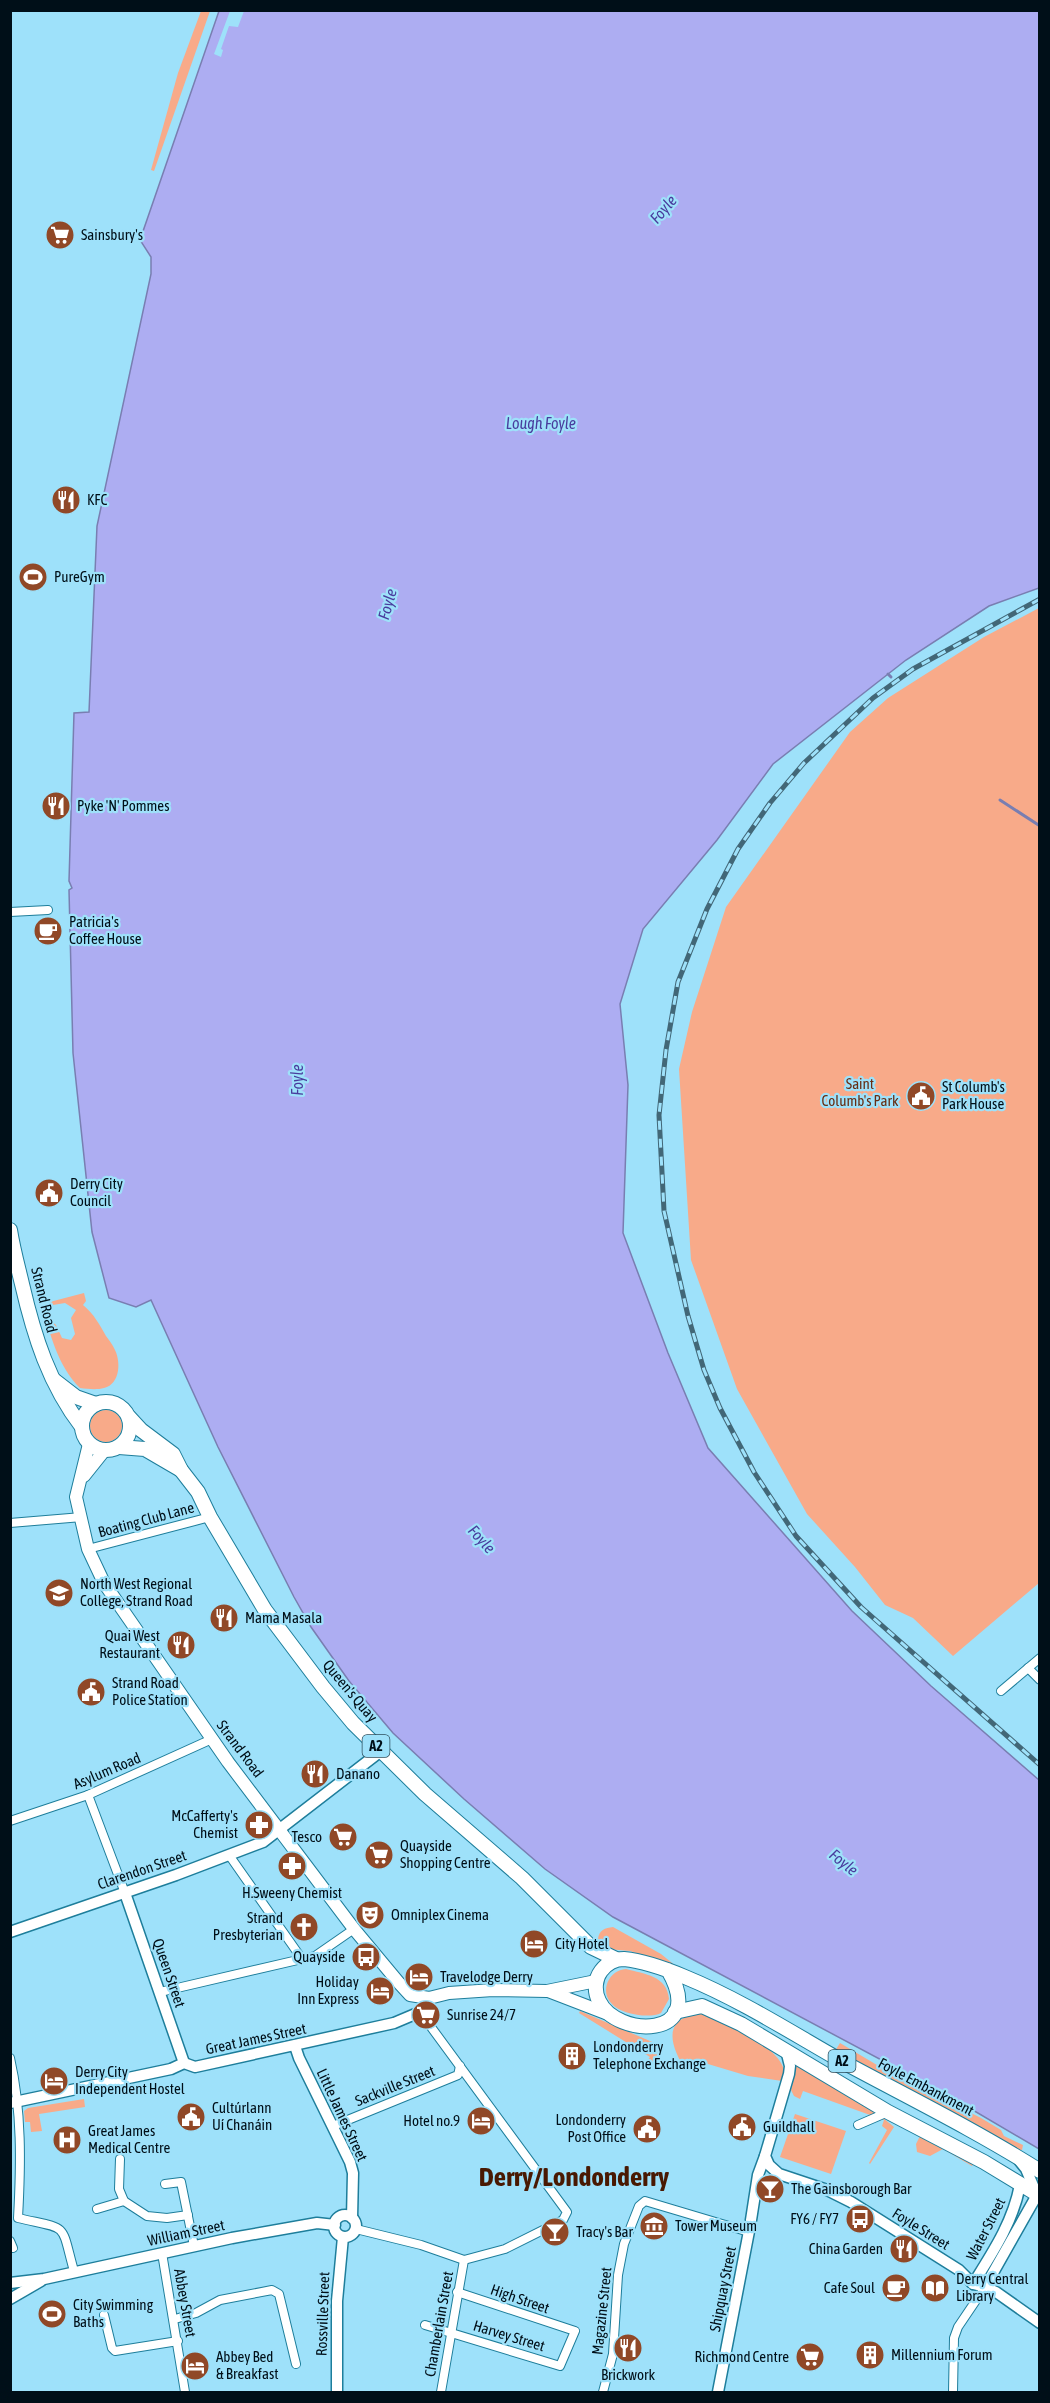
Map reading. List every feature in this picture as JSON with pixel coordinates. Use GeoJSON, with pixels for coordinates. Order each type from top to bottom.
{"type":"FeatureCollection","features":[{"type":"Feature","properties":{"kind":"highway","name":"Strand Road"},"geometry":{"type":"LineString","coordinates":[[10,1230],[31,1321],[50,1376],[65,1405],[82,1427]]}},
{"type":"Feature","properties":{"kind":"highway","name":"A2"},"geometry":{"type":"LineString","coordinates":[[50,1376],[76,1397],[96,1404],[102,1402],[116,1404],[129,1418]]}},
{"type":"Feature","properties":{"kind":"highway"},"geometry":{"type":"LineString","coordinates":[[96,1404],[85,1414],[82,1427],[89,1444],[104,1451]]}},
{"type":"Feature","properties":{"kind":"highway"},"geometry":{"type":"LineString","coordinates":[[119,1447],[129,1434],[129,1418]]}},
{"type":"Feature","properties":{"kind":"highway","name":"Queen's Quay"},"geometry":{"type":"LineString","coordinates":[[129,1418],[173,1454],[181,1470],[198,1492],[210,1517],[265,1610],[323,1687],[381,1751],[425,1794],[522,1878],[591,1947],[616,1959]]}},
{"type":"Feature","properties":{"kind":"highway","name":"A2"},"geometry":{"type":"LineString","coordinates":[[104,1451],[119,1447]]}},
{"type":"Feature","properties":{"kind":"highway","name":"Queen's Quay"},"geometry":{"type":"LineString","coordinates":[[119,1447],[145,1449],[181,1470]]}},
{"type":"Feature","properties":{"kind":"highway","name":"Queen's Quay"},"geometry":{"type":"LineString","coordinates":[[591,1947],[598,1978]]}},
{"type":"Feature","properties":{"kind":"highway","name":"A2"},"geometry":{"type":"LineString","coordinates":[[668,1970],[616,1959],[605,1966],[598,1978],[595,1988],[599,2001],[613,2016],[638,2026],[648,2027],[668,2020],[675,2012],[694,2006],[710,2008],[764,2037],[888,2112],[984,2162],[1038,2196]]}},
{"type":"Feature","properties":{"kind":"highway"},"geometry":{"type":"LineString","coordinates":[[668,1970],[679,1992],[675,2012]]}},
{"type":"Feature","properties":{"kind":"highway","name":"Foyle Embankment"},"geometry":{"type":"LineString","coordinates":[[668,1970],[716,1990],[1040,2171]]}},
{"type":"Feature","properties":{"kind":"main road","name":"Strand Road"},"geometry":{"type":"LineString","coordinates":[[89,1444],[76,1497],[88,1549],[104,1583],[212,1739],[354,1929],[410,1995]]}},
{"type":"Feature","properties":{"kind":"main road"},"geometry":{"type":"LineString","coordinates":[[78,1484],[104,1451]]}},
{"type":"Feature","properties":{"kind":"main road","name":"Clarendon Street"},"geometry":{"type":"LineString","coordinates":[[10,1932],[263,1842],[381,1751]]}},
{"type":"Feature","properties":{"kind":"main road","name":"Queen Street"},"geometry":{"type":"LineString","coordinates":[[124,1893],[184,2063]]}},
{"type":"Feature","properties":{"kind":"main road","name":"A2"},"geometry":{"type":"LineString","coordinates":[[410,1995],[429,1998],[449,1993],[493,1990],[547,1991],[598,1978]]}},
{"type":"Feature","properties":{"kind":"main road","name":"A2"},"geometry":{"type":"LineString","coordinates":[[547,1991],[613,2016]]}},
{"type":"Feature","properties":{"kind":"main road"},"geometry":{"type":"LineString","coordinates":[[403,2020],[410,2007],[410,1995]]}},
{"type":"Feature","properties":{"kind":"main road"},"geometry":{"type":"LineString","coordinates":[[420,2012],[429,1998]]}},
{"type":"Feature","properties":{"kind":"main road","name":"Great James Street"},"geometry":{"type":"LineString","coordinates":[[14,2103],[171,2069],[184,2063],[195,2067],[295,2046],[403,2020],[420,2012]]}},
{"type":"Feature","properties":{"kind":"main road"},"geometry":{"type":"LineString","coordinates":[[764,2037],[780,2055],[789,2074]]}},
{"type":"Feature","properties":{"kind":"main road","name":"Little James Street"},"geometry":{"type":"LineString","coordinates":[[295,2046],[350,2162],[352,2173],[351,2221]]}},
{"type":"Feature","properties":{"kind":"main road"},"geometry":{"type":"LineString","coordinates":[[786,2050],[790,2066],[789,2074]]}},
{"type":"Feature","properties":{"kind":"main road","name":"Shipquay Street"},"geometry":{"type":"LineString","coordinates":[[718,2392],[758,2181],[789,2074]]}},
{"type":"Feature","properties":{"kind":"main road"},"geometry":{"type":"LineString","coordinates":[[765,2156],[769,2165],[779,2174]]}},
{"type":"Feature","properties":{"kind":"main road"},"geometry":{"type":"LineString","coordinates":[[1015,2156],[1026,2169],[1038,2196]]}},
{"type":"Feature","properties":{"kind":"main road"},"geometry":{"type":"LineString","coordinates":[[758,2181],[763,2177],[779,2174]]}},
{"type":"Feature","properties":{"kind":"main road","name":"Foyle Street"},"geometry":{"type":"LineString","coordinates":[[779,2174],[827,2190],[851,2202],[958,2270],[973,2284]]}},
{"type":"Feature","properties":{"kind":"main road","name":"Water Street"},"geometry":{"type":"LineString","coordinates":[[973,2284],[1005,2230],[1016,2206],[1020,2185]]}},
{"type":"Feature","properties":{"kind":"main road","name":"Water Street"},"geometry":{"type":"LineString","coordinates":[[985,2286],[1038,2196]]}},
{"type":"Feature","properties":{"kind":"main road"},"geometry":{"type":"LineString","coordinates":[[339,2218],[351,2221],[350,2236],[343,2237],[337,2233],[335,2225],[339,2218]]}},
{"type":"Feature","properties":{"kind":"main road","name":"William Street"},"geometry":{"type":"LineString","coordinates":[[10,2283],[44,2279],[194,2246],[317,2223],[335,2225]]}},
{"type":"Feature","properties":{"kind":"main road","name":"Rossville Street"},"geometry":{"type":"LineString","coordinates":[[337,2392],[337,2301],[343,2237]]}},
{"type":"Feature","properties":{"kind":"main road","name":"William Street"},"geometry":{"type":"LineString","coordinates":[[10,2299],[44,2279]]}},
{"type":"Feature","properties":{"kind":"main road"},"geometry":{"type":"LineString","coordinates":[[973,2284],[985,2286],[1040,2323]]}},
{"type":"Feature","properties":{"kind":"street"},"geometry":{"type":"LineString","coordinates":[[10,912],[48,910]]}},
{"type":"Feature","properties":{"kind":"street"},"geometry":{"type":"LineString","coordinates":[[10,1523],[82,1516]]}},
{"type":"Feature","properties":{"kind":"street","name":"Boating Club Lane"},"geometry":{"type":"LineString","coordinates":[[88,1549],[210,1517]]}},
{"type":"Feature","properties":{"kind":"street"},"geometry":{"type":"LineString","coordinates":[[1001,1691],[1040,1658]]}},
{"type":"Feature","properties":{"kind":"street"},"geometry":{"type":"LineString","coordinates":[[1028,1668],[1040,1680]]}},
{"type":"Feature","properties":{"kind":"street","name":"Asylum Road"},"geometry":{"type":"LineString","coordinates":[[10,1821],[88,1795],[212,1739]]}},
{"type":"Feature","properties":{"kind":"street"},"geometry":{"type":"LineString","coordinates":[[88,1795],[124,1893]]}},
{"type":"Feature","properties":{"kind":"street"},"geometry":{"type":"LineString","coordinates":[[229,1855],[302,1959]]}},
{"type":"Feature","properties":{"kind":"street"},"geometry":{"type":"LineString","coordinates":[[160,1992],[315,1956],[354,1929]]}},
{"type":"Feature","properties":{"kind":"street"},"geometry":{"type":"LineString","coordinates":[[351,2221],[464,2260],[505,2249],[563,2220],[567,2212],[520,2145],[420,2012]]}},
{"type":"Feature","properties":{"kind":"street"},"geometry":{"type":"LineString","coordinates":[[10,2058],[20,2138],[18,2218],[10,2225]]}},
{"type":"Feature","properties":{"kind":"street","name":"Sackville Street"},"geometry":{"type":"LineString","coordinates":[[333,2126],[458,2075],[460,2066]]}},
{"type":"Feature","properties":{"kind":"street"},"geometry":{"type":"LineString","coordinates":[[858,2125],[888,2112]]}},
{"type":"Feature","properties":{"kind":"street"},"geometry":{"type":"LineString","coordinates":[[120,2159],[119,2189],[124,2201],[147,2216],[167,2218],[188,2215]]}},
{"type":"Feature","properties":{"kind":"street"},"geometry":{"type":"LineString","coordinates":[[165,2184],[181,2182],[194,2246]]}},
{"type":"Feature","properties":{"kind":"street"},"geometry":{"type":"LineString","coordinates":[[97,2209],[124,2201]]}},
{"type":"Feature","properties":{"kind":"street","name":"Magazine Street"},"geometry":{"type":"LineString","coordinates":[[603,2392],[613,2354],[618,2275],[624,2244],[639,2206],[645,2201],[750,2226]]}},
{"type":"Feature","properties":{"kind":"street"},"geometry":{"type":"LineString","coordinates":[[18,2218],[60,2228],[66,2235],[74,2271]]}},
{"type":"Feature","properties":{"kind":"street"},"geometry":{"type":"LineString","coordinates":[[10,2241],[13,2248],[10,2248]]}},
{"type":"Feature","properties":{"kind":"street","name":"Abbey Street"},"geometry":{"type":"LineString","coordinates":[[162,2253],[175,2319],[185,2392]]}},
{"type":"Feature","properties":{"kind":"street","name":"Chamberlain Street"},"geometry":{"type":"LineString","coordinates":[[441,2392],[464,2260]]}},
{"type":"Feature","properties":{"kind":"street"},"geometry":{"type":"LineString","coordinates":[[973,2284],[975,2302]]}},
{"type":"Feature","properties":{"kind":"street"},"geometry":{"type":"LineString","coordinates":[[953,2392],[954,2338],[958,2327],[985,2286]]}},
{"type":"Feature","properties":{"kind":"street"},"geometry":{"type":"LineString","coordinates":[[175,2319],[196,2313],[220,2300],[276,2291],[279,2294],[296,2364]]}},
{"type":"Feature","properties":{"kind":"street","name":"High Street"},"geometry":{"type":"LineString","coordinates":[[457,2292],[575,2331],[560,2366]]}},
{"type":"Feature","properties":{"kind":"street"},"geometry":{"type":"LineString","coordinates":[[104,2315],[115,2351],[178,2341]]}},
{"type":"Feature","properties":{"kind":"street","name":"Harvey Street"},"geometry":{"type":"LineString","coordinates":[[425,2325],[560,2366]]}},
{"type":"Feature","properties":{"kind":"green space"},"geometry":{"type":"Polygon","coordinates":[[[201,11],[210,11],[154,171],[151,170],[178,73],[201,11]]]}},
{"type":"Feature","properties":{"kind":"green space","name":"Saint Columb's Park"},"geometry":{"type":"Polygon","coordinates":[[[1039,608],[1039,1583],[953,1656],[913,1618],[885,1605],[855,1567],[807,1514],[737,1389],[691,1260],[679,1069],[692,1012],[726,907],[850,732],[888,698],[984,637],[1039,608]]]}},
{"type":"Feature","properties":{"kind":"green space"},"geometry":{"type":"Polygon","coordinates":[[[84,1293],[86,1301],[83,1305],[99,1323],[118,1359],[118,1371],[114,1382],[101,1389],[80,1388],[73,1381],[59,1357],[46,1321],[50,1319],[56,1325],[62,1338],[71,1340],[75,1334],[71,1318],[76,1310],[65,1303],[53,1305],[44,1312],[42,1304],[84,1293]]]}},
{"type":"Feature","properties":{"kind":"green space"},"geometry":{"type":"Polygon","coordinates":[[[106,1410],[117,1415],[122,1426],[117,1437],[106,1442],[95,1437],[90,1426],[95,1415],[106,1410]]]}},
{"type":"Feature","properties":{"kind":"green space"},"geometry":{"type":"Polygon","coordinates":[[[613,1927],[661,1954],[677,1967],[630,1951],[607,1949],[598,1939],[603,1930],[613,1927]]]}},
{"type":"Feature","properties":{"kind":"green space"},"geometry":{"type":"Polygon","coordinates":[[[626,1969],[654,1977],[664,1985],[669,1999],[661,2013],[650,2016],[635,2014],[616,2008],[608,1999],[606,1987],[611,1977],[620,1970],[626,1969]]]}},
{"type":"Feature","properties":{"kind":"green space"},"geometry":{"type":"Polygon","coordinates":[[[580,2011],[657,2044],[661,2058],[655,2062],[647,2061],[650,2057],[579,2013],[580,2011]]]}},
{"type":"Feature","properties":{"kind":"green space"},"geometry":{"type":"Polygon","coordinates":[[[702,2012],[735,2028],[770,2050],[783,2067],[782,2081],[748,2076],[698,2061],[686,2071],[673,2042],[675,2026],[689,2015],[702,2012]]]}},
{"type":"Feature","properties":{"kind":"green space"},"geometry":{"type":"Polygon","coordinates":[[[840,2043],[882,2068],[981,2118],[1001,2130],[1004,2136],[1023,2145],[1022,2150],[1015,2149],[835,2051],[840,2043]]]}},
{"type":"Feature","properties":{"kind":"green space"},"geometry":{"type":"Polygon","coordinates":[[[791,2058],[871,2108],[894,2127],[870,2164],[887,2130],[882,2126],[884,2120],[803,2091],[800,2099],[794,2096],[791,2090],[794,2078],[791,2058]]]}},
{"type":"Feature","properties":{"kind":"green space"},"geometry":{"type":"Polygon","coordinates":[[[84,2099],[85,2107],[39,2114],[42,2131],[31,2132],[30,2122],[25,2122],[24,2111],[28,2108],[84,2099]]]}},
{"type":"Feature","properties":{"kind":"green space"},"geometry":{"type":"Polygon","coordinates":[[[795,2114],[846,2131],[831,2174],[780,2157],[795,2114]]]}},
{"type":"Feature","properties":{"kind":"green space"},"geometry":{"type":"Polygon","coordinates":[[[920,2136],[975,2162],[972,2166],[943,2149],[930,2156],[917,2152],[916,2144],[920,2136]]]}},
{"type":"Feature","properties":{"kind":"water","name":"Lough Foyle"},"geometry":{"type":"Polygon","coordinates":[[[219,11],[1039,11],[1039,588],[989,606],[906,660],[773,764],[717,840],[643,929],[620,1004],[628,1085],[623,1233],[668,1353],[708,1448],[852,1611],[931,1686],[1039,1780],[1039,2149],[949,2096],[613,1917],[545,1869],[464,1799],[393,1733],[349,1681],[311,1627],[218,1447],[151,1300],[136,1307],[109,1298],[92,1232],[73,1053],[69,890],[72,888],[69,881],[74,713],[89,712],[97,526],[151,274],[151,257],[140,240],[219,11]]]}},
{"type":"Feature","properties":{"kind":"pier"},"geometry":{"type":"Polygon","coordinates":[[[230,11],[244,11],[238,27],[229,26],[221,49],[223,50],[221,57],[214,54],[230,11]]]}},
{"type":"Feature","properties":{"kind":"waterway"},"geometry":{"type":"LineString","coordinates":[[888,674],[891,677]]}},
{"type":"Feature","properties":{"kind":"waterway"},"geometry":{"type":"LineString","coordinates":[[1000,800],[1040,826]]}},
{"type":"Feature","properties":{"kind":"railway"},"geometry":{"type":"LineString","coordinates":[[1040,599],[913,669],[873,698],[804,763],[770,803],[738,849],[707,909],[678,982],[666,1050],[659,1115],[664,1211],[688,1316],[704,1370],[720,1408],[754,1472],[796,1536],[861,1607],[1040,1765]]}},
{"type":"Feature","properties":{"kind":"place","name":"Sainsbury's"},"geometry":{"type":"Point","coordinates":[60,235]}},
{"type":"Feature","properties":{"kind":"place","name":"KFC"},"geometry":{"type":"Point","coordinates":[66,500]}},
{"type":"Feature","properties":{"kind":"place","name":"PureGym"},"geometry":{"type":"Point","coordinates":[33,577]}},
{"type":"Feature","properties":{"kind":"place","name":"Pyke 'N' Pommes"},"geometry":{"type":"Point","coordinates":[56,806]}},
{"type":"Feature","properties":{"kind":"place","name":"Patricia's Coffee House"},"geometry":{"type":"Point","coordinates":[48,931]}},
{"type":"Feature","properties":{"kind":"place","name":"St Columb's Park House"},"geometry":{"type":"Point","coordinates":[921,1096]}},
{"type":"Feature","properties":{"kind":"place","name":"Derry City Council"},"geometry":{"type":"Point","coordinates":[49,1193]}},
{"type":"Feature","properties":{"kind":"place","name":"North West Regional College, Strand Road"},"geometry":{"type":"Point","coordinates":[59,1593]}},
{"type":"Feature","properties":{"kind":"place","name":"Mama Masala"},"geometry":{"type":"Point","coordinates":[224,1618]}},
{"type":"Feature","properties":{"kind":"place","name":"Quai West Restaurant"},"geometry":{"type":"Point","coordinates":[181,1645]}},
{"type":"Feature","properties":{"kind":"place","name":"Strand Road Police Station"},"geometry":{"type":"Point","coordinates":[91,1692]}},
{"type":"Feature","properties":{"kind":"place","name":"Danano"},"geometry":{"type":"Point","coordinates":[315,1774]}},
{"type":"Feature","properties":{"kind":"place","name":"McCafferty's Chemist"},"geometry":{"type":"Point","coordinates":[259,1825]}},
{"type":"Feature","properties":{"kind":"place","name":"Tesco"},"geometry":{"type":"Point","coordinates":[343,1837]}},
{"type":"Feature","properties":{"kind":"place","name":"Quayside Shopping Centre"},"geometry":{"type":"Point","coordinates":[379,1855]}},
{"type":"Feature","properties":{"kind":"place","name":"H.Sweeny Chemist"},"geometry":{"type":"Point","coordinates":[292,1866]}},
{"type":"Feature","properties":{"kind":"place","name":"Omniplex Cinema"},"geometry":{"type":"Point","coordinates":[370,1915]}},
{"type":"Feature","properties":{"kind":"place","name":"Strand Presbyterian"},"geometry":{"type":"Point","coordinates":[304,1927]}},
{"type":"Feature","properties":{"kind":"place","name":"City Hotel"},"geometry":{"type":"Point","coordinates":[534,1944]}},
{"type":"Feature","properties":{"kind":"place","name":"Quayside"},"geometry":{"type":"Point","coordinates":[366,1957]}},
{"type":"Feature","properties":{"kind":"place","name":"Travelodge Derry"},"geometry":{"type":"Point","coordinates":[419,1977]}},
{"type":"Feature","properties":{"kind":"place","name":"Holiday Inn Express"},"geometry":{"type":"Point","coordinates":[380,1991]}},
{"type":"Feature","properties":{"kind":"place","name":"Sunrise 24/7"},"geometry":{"type":"Point","coordinates":[426,2015]}},
{"type":"Feature","properties":{"kind":"place","name":"Londonderry Telephone Exchange"},"geometry":{"type":"Point","coordinates":[572,2056]}},
{"type":"Feature","properties":{"kind":"place","name":"Derry City Independent Hostel"},"geometry":{"type":"Point","coordinates":[54,2081]}},
{"type":"Feature","properties":{"kind":"place","name":"Cultúrlann Uí Chanáin"},"geometry":{"type":"Point","coordinates":[191,2117]}},
{"type":"Feature","properties":{"kind":"place","name":"Hotel no.9"},"geometry":{"type":"Point","coordinates":[481,2121]}},
{"type":"Feature","properties":{"kind":"place","name":"Guildhall"},"geometry":{"type":"Point","coordinates":[742,2127]}},
{"type":"Feature","properties":{"kind":"place","name":"Londonderry Post Office"},"geometry":{"type":"Point","coordinates":[647,2129]}},
{"type":"Feature","properties":{"kind":"place","name":"Great James Medical Centre"},"geometry":{"type":"Point","coordinates":[67,2140]}},
{"type":"Feature","properties":{"kind":"place","name":"The Gainsborough Bar"},"geometry":{"type":"Point","coordinates":[770,2189]}},
{"type":"Feature","properties":{"kind":"place","name":"FY6 / FY7"},"geometry":{"type":"Point","coordinates":[860,2219]}},
{"type":"Feature","properties":{"kind":"place","name":"Tower Museum"},"geometry":{"type":"Point","coordinates":[654,2226]}},
{"type":"Feature","properties":{"kind":"place","name":"Tracy's Bar"},"geometry":{"type":"Point","coordinates":[555,2232]}},
{"type":"Feature","properties":{"kind":"place","name":"China Garden"},"geometry":{"type":"Point","coordinates":[904,2249]}},
{"type":"Feature","properties":{"kind":"place","name":"Cafe Soul"},"geometry":{"type":"Point","coordinates":[896,2288]}},
{"type":"Feature","properties":{"kind":"place","name":"Derry Central Library"},"geometry":{"type":"Point","coordinates":[935,2288]}},
{"type":"Feature","properties":{"kind":"place","name":"City Swimming Baths"},"geometry":{"type":"Point","coordinates":[52,2314]}},
{"type":"Feature","properties":{"kind":"place","name":"Brickwork"},"geometry":{"type":"Point","coordinates":[628,2348]}},
{"type":"Feature","properties":{"kind":"place","name":"Millennium Forum"},"geometry":{"type":"Point","coordinates":[870,2355]}},
{"type":"Feature","properties":{"kind":"place","name":"Richmond Centre"},"geometry":{"type":"Point","coordinates":[810,2357]}},
{"type":"Feature","properties":{"kind":"place","name":"Abbey Bed & Breakfast"},"geometry":{"type":"Point","coordinates":[195,2366]}},
{"type":"Feature","properties":{"kind":"district","name":"Derry/Londonderry"},"geometry":{"type":"Point","coordinates":[574,2177]}},
{"type":"Feature","properties":{"kind":"water label","name":"Foyle"},"geometry":{"type":"Point","coordinates":[663,209]}},
{"type":"Feature","properties":{"kind":"water label","name":"Foyle"},"geometry":{"type":"Point","coordinates":[387,604]}},
{"type":"Feature","properties":{"kind":"water label","name":"Foyle"},"geometry":{"type":"Point","coordinates":[297,1080]}},
{"type":"Feature","properties":{"kind":"water label","name":"Foyle"},"geometry":{"type":"Point","coordinates":[482,1539]}},
{"type":"Feature","properties":{"kind":"water label","name":"Foyle"},"geometry":{"type":"Point","coordinates":[844,1862]}}]}
